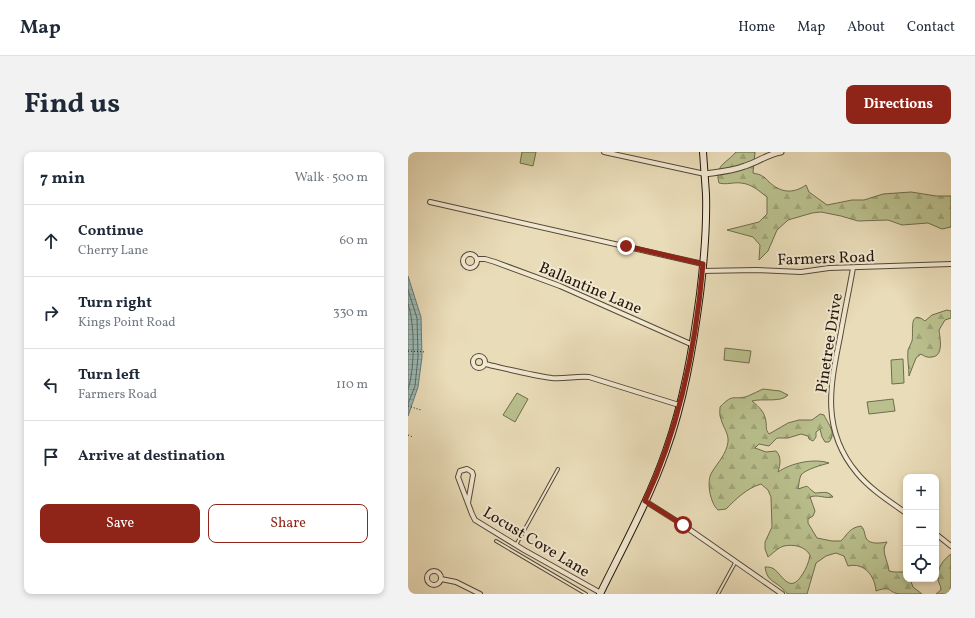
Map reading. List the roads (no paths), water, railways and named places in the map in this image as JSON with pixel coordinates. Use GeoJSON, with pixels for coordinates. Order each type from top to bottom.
{"type":"FeatureCollection","features":[{"type":"Feature","properties":{"kind":"main road"},"geometry":{"type":"LineString","coordinates":[[601,593],[645,501],[666,452],[693,345],[703,268],[706,212],[703,152]]}},
{"type":"Feature","properties":{"kind":"street"},"geometry":{"type":"LineString","coordinates":[[604,152],[705,174],[747,166],[770,154],[781,152]]}},
{"type":"Feature","properties":{"kind":"street","name":"Farmers Road"},"geometry":{"type":"LineString","coordinates":[[430,202],[505,218],[703,268],[801,272],[828,268],[951,264]]}},
{"type":"Feature","properties":{"kind":"street","name":"Ballantine Lane"},"geometry":{"type":"LineString","coordinates":[[477,259],[485,259],[495,262],[560,286],[693,345]]}},
{"type":"Feature","properties":{"kind":"street","name":"Pinetree Drive"},"geometry":{"type":"LineString","coordinates":[[853,268],[830,389],[832,420],[838,441],[844,454],[857,473],[870,487],[903,511]]}},
{"type":"Feature","properties":{"kind":"street"},"geometry":{"type":"LineString","coordinates":[[485,364],[552,378],[589,377],[679,405]]}},
{"type":"Feature","properties":{"kind":"street","name":"Locust Cove Lane"},"geometry":{"type":"LineString","coordinates":[[468,503],[473,475],[470,470],[466,469],[460,471],[458,477],[468,503],[476,520],[516,545],[601,593]]}},
{"type":"Feature","properties":{"kind":"street"},"geometry":{"type":"LineString","coordinates":[[645,501],[683,525],[782,594]]}},
{"type":"Feature","properties":{"kind":"street"},"geometry":{"type":"LineString","coordinates":[[939,536],[951,546]]}},
{"type":"Feature","properties":{"kind":"street"},"geometry":{"type":"LineString","coordinates":[[441,579],[456,582],[480,594]]}},
{"type":"Feature","properties":{"kind":"lane"},"geometry":{"type":"LineString","coordinates":[[516,545],[558,469]]}},
{"type":"Feature","properties":{"kind":"lane"},"geometry":{"type":"LineString","coordinates":[[496,541],[586,594]]}},
{"type":"Feature","properties":{"kind":"lane"},"geometry":{"type":"LineString","coordinates":[[718,594],[736,562]]}},
{"type":"Feature","properties":{"kind":"water"},"geometry":{"type":"Polygon","coordinates":[[[408,276],[421,317],[422,357],[418,387],[408,416],[408,276]]]}}]}
